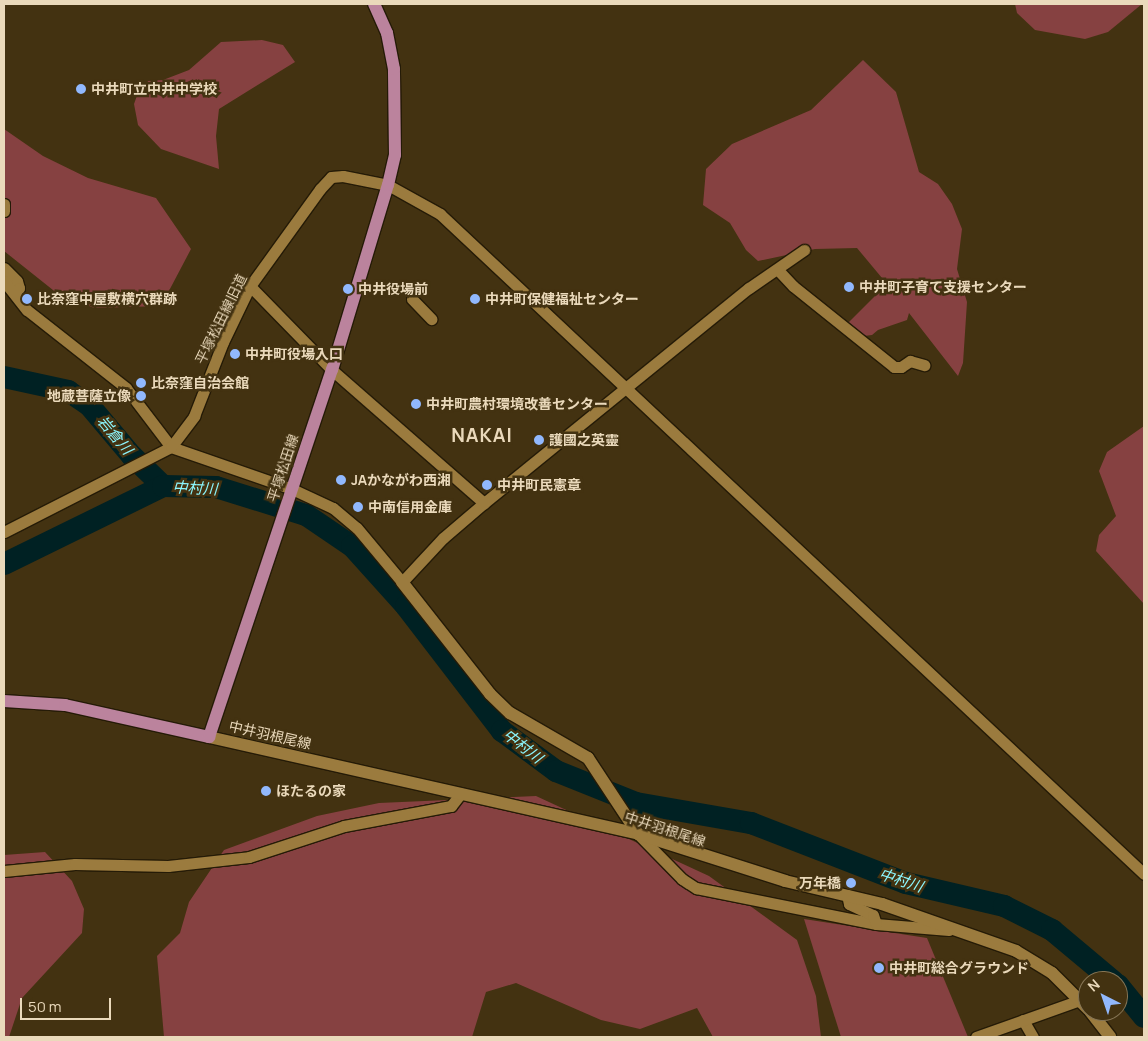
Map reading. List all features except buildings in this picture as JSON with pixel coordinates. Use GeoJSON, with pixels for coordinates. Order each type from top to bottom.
{"type":"FeatureCollection","features":[{"type":"Feature","properties":{"kind":"main road","name":"平塚松田線"},"geometry":{"type":"LineString","coordinates":[[209,736],[332,370],[388,186],[394,155],[394,69],[387,33],[374,4]]}},
{"type":"Feature","properties":{"kind":"main road"},"geometry":{"type":"LineString","coordinates":[[402,582],[490,694],[510,713],[588,758],[638,834]]}},
{"type":"Feature","properties":{"kind":"main road"},"geometry":{"type":"LineString","coordinates":[[4,701],[65,705],[209,736]]}},
{"type":"Feature","properties":{"kind":"main road","name":"中井羽根尾線"},"geometry":{"type":"LineString","coordinates":[[209,736],[638,834],[722,864],[846,895],[1016,951],[1052,973],[1078,999]]}},
{"type":"Feature","properties":{"kind":"main road","name":"中井羽根尾線"},"geometry":{"type":"LineString","coordinates":[[1097,1021],[1110,1037]]}},
{"type":"Feature","properties":{"kind":"street","name":"平塚松田線旧道"},"geometry":{"type":"LineString","coordinates":[[4,532],[171,447],[194,416],[223,342],[250,286],[331,177],[344,176],[388,186]]}},
{"type":"Feature","properties":{"kind":"street"},"geometry":{"type":"LineString","coordinates":[[388,186],[440,214],[629,387],[1144,874]]}},
{"type":"Feature","properties":{"kind":"street"},"geometry":{"type":"LineString","coordinates":[[4,204],[4,211]]}},
{"type":"Feature","properties":{"kind":"street"},"geometry":{"type":"LineString","coordinates":[[4,281],[52,331],[126,388],[171,447],[333,508],[358,528],[402,582],[443,538],[484,503],[629,387],[748,288],[778,270],[804,250]]}},
{"type":"Feature","properties":{"kind":"street"},"geometry":{"type":"LineString","coordinates":[[4,268],[17,281],[19,288],[14,293]]}},
{"type":"Feature","properties":{"kind":"street"},"geometry":{"type":"LineString","coordinates":[[778,270],[793,286],[894,366],[900,368],[910,361],[924,365]]}},
{"type":"Feature","properties":{"kind":"street"},"geometry":{"type":"LineString","coordinates":[[250,286],[332,370],[484,503]]}},
{"type":"Feature","properties":{"kind":"street"},"geometry":{"type":"LineString","coordinates":[[412,299],[431,319]]}},
{"type":"Feature","properties":{"kind":"street"},"geometry":{"type":"LineString","coordinates":[[4,870],[75,864],[168,866],[249,857],[344,826],[450,806],[461,793]]}},
{"type":"Feature","properties":{"kind":"street"},"geometry":{"type":"LineString","coordinates":[[638,834],[682,880],[696,888],[876,924],[960,931]]}},
{"type":"Feature","properties":{"kind":"street"},"geometry":{"type":"LineString","coordinates":[[846,895],[850,904],[873,915],[876,924]]}},
{"type":"Feature","properties":{"kind":"street"},"geometry":{"type":"LineString","coordinates":[[976,1037],[1023,1020],[1078,1009]]}},
{"type":"Feature","properties":{"kind":"street"},"geometry":{"type":"LineString","coordinates":[[1023,1020],[1033,1037]]}},
{"type":"Feature","properties":{"kind":"shaded area"},"geometry":{"type":"Polygon","coordinates":[[[1015,4],[1142,4],[1108,32],[1085,39],[1035,30],[1017,13],[1015,4]]]}},
{"type":"Feature","properties":{"kind":"shaded area"},"geometry":{"type":"Polygon","coordinates":[[[262,40],[283,45],[295,62],[219,109],[216,136],[219,169],[161,149],[138,125],[134,104],[139,90],[145,89],[148,81],[163,80],[189,70],[221,42],[262,40]]]}},
{"type":"Feature","properties":{"kind":"shaded area"},"geometry":{"type":"Polygon","coordinates":[[[863,60],[896,92],[919,172],[938,184],[952,204],[962,229],[957,269],[967,302],[963,363],[958,376],[909,313],[907,320],[878,330],[872,335],[864,336],[847,324],[887,284],[857,248],[815,249],[758,261],[746,250],[730,223],[703,205],[706,169],[732,144],[811,110],[863,60]]]}},
{"type":"Feature","properties":{"kind":"shaded area"},"geometry":{"type":"Polygon","coordinates":[[[4,129],[43,156],[88,178],[156,198],[191,249],[161,306],[95,308],[63,298],[4,251],[4,129]]]}},
{"type":"Feature","properties":{"kind":"shaded area"},"geometry":{"type":"Polygon","coordinates":[[[1144,426],[1144,604],[1096,551],[1099,535],[1116,516],[1099,471],[1107,452],[1144,426]]]}},
{"type":"Feature","properties":{"kind":"shaded area"},"geometry":{"type":"Polygon","coordinates":[[[536,796],[709,876],[797,940],[816,996],[821,1037],[713,1037],[697,1008],[640,1029],[601,1020],[516,983],[486,992],[472,1037],[164,1037],[157,956],[180,933],[189,902],[224,850],[317,816],[379,803],[536,796]]]}},
{"type":"Feature","properties":{"kind":"shaded area"},"geometry":{"type":"Polygon","coordinates":[[[45,852],[72,881],[84,909],[82,933],[22,998],[9,1037],[4,1037],[4,855],[45,852]]]}},
{"type":"Feature","properties":{"kind":"shaded area","name":"中井町総合グラウンド"},"geometry":{"type":"Polygon","coordinates":[[[804,919],[927,938],[968,1037],[841,1037],[804,919]]]}},
{"type":"Feature","properties":{"kind":"waterway","name":"岩倉川"},"geometry":{"type":"LineString","coordinates":[[4,377],[68,391],[89,405],[132,456],[163,486]]}},
{"type":"Feature","properties":{"kind":"waterway","name":"中村川"},"geometry":{"type":"LineString","coordinates":[[4,564],[163,486],[216,487],[306,515],[352,546],[406,606],[502,731],[556,771],[636,803],[751,823],[906,883],[1004,906],[1052,930],[1101,971]]}},
{"type":"Feature","properties":{"kind":"waterway","name":"中村川"},"geometry":{"type":"LineString","coordinates":[[1128,997],[1144,1017]]}},
{"type":"Feature","properties":{"kind":"place","name":"中井町立中井中学校"},"geometry":{"type":"Point","coordinates":[81,89]}},
{"type":"Feature","properties":{"kind":"place","name":"中井町子育て支援センター"},"geometry":{"type":"Point","coordinates":[849,287]}},
{"type":"Feature","properties":{"kind":"place","name":"中井役場前"},"geometry":{"type":"Point","coordinates":[348,289]}},
{"type":"Feature","properties":{"kind":"place","name":"比奈窪中屋敷横穴群跡"},"geometry":{"type":"Point","coordinates":[27,299]}},
{"type":"Feature","properties":{"kind":"place","name":"中井町保健福祉センター"},"geometry":{"type":"Point","coordinates":[475,299]}},
{"type":"Feature","properties":{"kind":"place","name":"中井町役場入口"},"geometry":{"type":"Point","coordinates":[235,354]}},
{"type":"Feature","properties":{"kind":"place","name":"比奈窪自治会館"},"geometry":{"type":"Point","coordinates":[141,383]}},
{"type":"Feature","properties":{"kind":"place","name":"地蔵菩薩立像"},"geometry":{"type":"Point","coordinates":[141,396]}},
{"type":"Feature","properties":{"kind":"place","name":"中井町農村環境改善センター"},"geometry":{"type":"Point","coordinates":[416,404]}},
{"type":"Feature","properties":{"kind":"place","name":"護國之英靈"},"geometry":{"type":"Point","coordinates":[539,440]}},
{"type":"Feature","properties":{"kind":"place","name":"JAかながわ西湘"},"geometry":{"type":"Point","coordinates":[341,480]}},
{"type":"Feature","properties":{"kind":"place","name":"中井町民憲章"},"geometry":{"type":"Point","coordinates":[487,485]}},
{"type":"Feature","properties":{"kind":"place","name":"中南信用金庫"},"geometry":{"type":"Point","coordinates":[358,507]}},
{"type":"Feature","properties":{"kind":"place","name":"ほたるの家"},"geometry":{"type":"Point","coordinates":[266,791]}},
{"type":"Feature","properties":{"kind":"place","name":"万年橋"},"geometry":{"type":"Point","coordinates":[851,883]}},
{"type":"Feature","properties":{"kind":"place","name":"中井町総合グラウンド"},"geometry":{"type":"Point","coordinates":[879,968]}},
{"type":"Feature","properties":{"kind":"district","name":"NAKAI"},"geometry":{"type":"Point","coordinates":[482,436]}}]}
